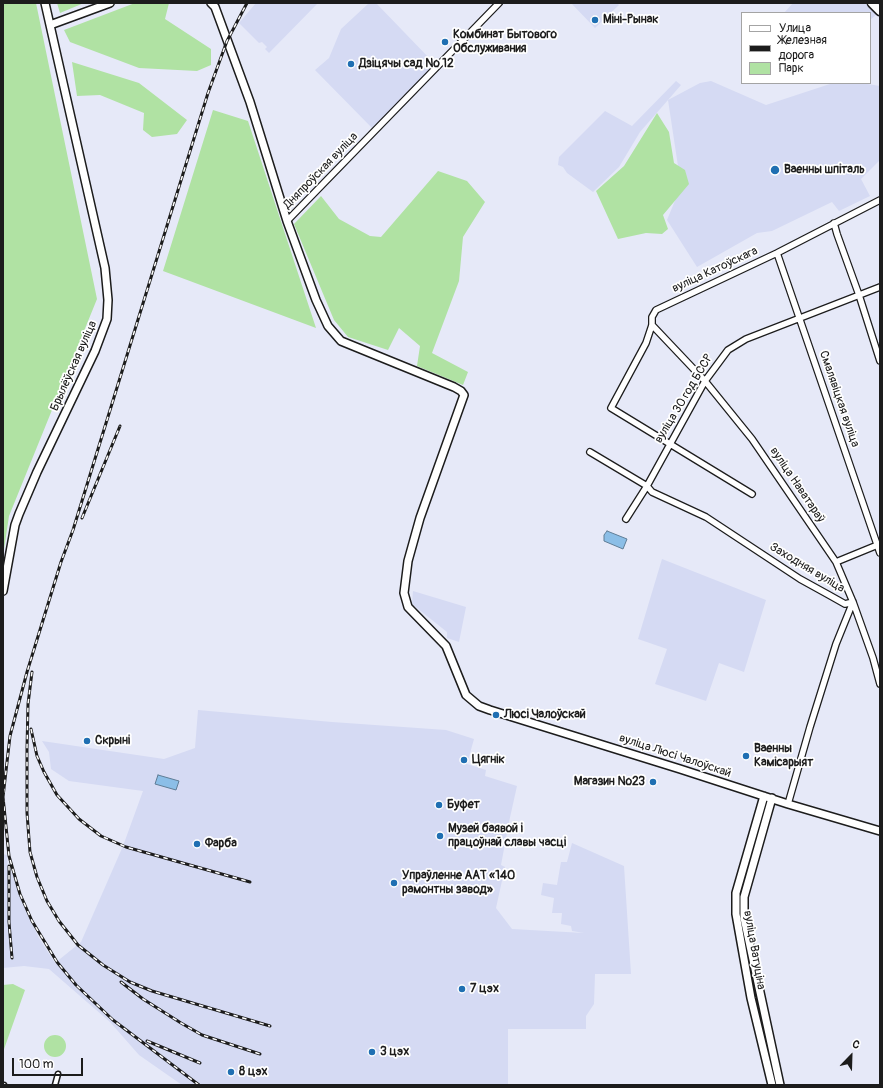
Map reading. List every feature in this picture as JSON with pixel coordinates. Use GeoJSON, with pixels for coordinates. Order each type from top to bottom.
{"type":"FeatureCollection","features":[{"type":"Feature","properties":{"kind":"main road"},"geometry":{"type":"LineString","coordinates":[[872,3],[880,11]]}},
{"type":"Feature","properties":{"kind":"street"},"geometry":{"type":"LineString","coordinates":[[45,3],[50,25],[110,3]]}},
{"type":"Feature","properties":{"kind":"street","name":"Дняпроўская вуліца"},"geometry":{"type":"LineString","coordinates":[[211,3],[215,7],[250,102],[287,221],[499,3]]}},
{"type":"Feature","properties":{"kind":"street","name":"Брылёўская вуліца"},"geometry":{"type":"LineString","coordinates":[[3,591],[15,525],[19,514],[37,472],[95,351],[107,319],[108,300],[105,268],[50,25]]}},
{"type":"Feature","properties":{"kind":"street","name":"вуліца Катоўскага"},"geometry":{"type":"LineString","coordinates":[[670,443],[611,408],[646,343],[652,325],[652,318],[656,310],[777,253],[880,200]]}},
{"type":"Feature","properties":{"kind":"street","name":"вуліца Люсі Чалоўскай"},"geometry":{"type":"LineString","coordinates":[[287,221],[316,300],[328,326],[341,341],[454,387],[461,391],[464,395],[420,518],[408,561],[404,594],[408,607],[446,646],[466,695],[480,706],[490,710],[788,804],[880,831]]}},
{"type":"Feature","properties":{"kind":"street"},"geometry":{"type":"LineString","coordinates":[[834,223],[880,361]]}},
{"type":"Feature","properties":{"kind":"street","name":"Смалявіцкая вуліца"},"geometry":{"type":"LineString","coordinates":[[777,253],[879,544],[880,553]]}},
{"type":"Feature","properties":{"kind":"street","name":"вуліца 30 год БССР"},"geometry":{"type":"LineString","coordinates":[[626,519],[647,486],[705,381],[728,350],[746,340],[880,287]]}},
{"type":"Feature","properties":{"kind":"street","name":"вуліца Наватараў"},"geometry":{"type":"LineString","coordinates":[[652,325],[705,381],[752,439],[836,562],[853,602],[873,658],[880,684]]}},
{"type":"Feature","properties":{"kind":"street"},"geometry":{"type":"LineString","coordinates":[[670,443],[752,494]]}},
{"type":"Feature","properties":{"kind":"street","name":"Заходняя вуліца"},"geometry":{"type":"LineString","coordinates":[[590,452],[647,486],[652,492],[706,517],[800,579],[845,604],[853,602]]}},
{"type":"Feature","properties":{"kind":"street"},"geometry":{"type":"LineString","coordinates":[[836,562],[879,544]]}},
{"type":"Feature","properties":{"kind":"street","name":"Заходняя вуліца"},"geometry":{"type":"LineString","coordinates":[[788,804],[834,651],[853,602]]}},
{"type":"Feature","properties":{"kind":"street","name":"вуліца Ватуціна"},"geometry":{"type":"LineString","coordinates":[[764,796],[736,893],[736,914],[751,998],[772,1085]]}},
{"type":"Feature","properties":{"kind":"street","name":"вуліца Ватуціна"},"geometry":{"type":"LineString","coordinates":[[772,798],[744,897],[744,918],[780,1085]]}},
{"type":"Feature","properties":{"kind":"street"},"geometry":{"type":"LineString","coordinates":[[55,1085],[58,1074]]}},
{"type":"Feature","properties":{"kind":"shaded area"},"geometry":{"type":"Polygon","coordinates":[[[256,3],[318,3],[269,53],[265,49],[267,47],[262,42],[259,43],[239,23],[256,3]]]}},
{"type":"Feature","properties":{"kind":"shaded area"},"geometry":{"type":"Polygon","coordinates":[[[369,3],[376,3],[431,60],[429,70],[372,128],[315,70],[329,58],[341,29],[369,3]]]}},
{"type":"Feature","properties":{"kind":"shaded area","name":"Міні-Рынак"},"geometry":{"type":"Polygon","coordinates":[[[571,3],[617,3],[619,5],[595,28],[571,3]]]}},
{"type":"Feature","properties":{"kind":"shaded area"},"geometry":{"type":"Polygon","coordinates":[[[793,3],[865,3],[877,14],[871,19],[871,12],[785,12],[793,3]]]}},
{"type":"Feature","properties":{"kind":"shaded area"},"geometry":{"type":"Polygon","coordinates":[[[676,81],[681,85],[640,132],[619,167],[593,192],[567,173],[563,167],[558,165],[559,157],[605,111],[632,126],[676,81]]]}},
{"type":"Feature","properties":{"kind":"shaded area","name":"Ваенны шпіталь"},"geometry":{"type":"Polygon","coordinates":[[[711,81],[766,105],[830,84],[867,84],[880,86],[880,160],[861,179],[870,196],[839,211],[832,202],[772,231],[757,233],[697,267],[667,220],[681,186],[668,100],[700,83],[711,81]]]}},
{"type":"Feature","properties":{"kind":"shaded area"},"geometry":{"type":"Polygon","coordinates":[[[662,559],[766,600],[744,672],[719,663],[706,701],[655,684],[667,649],[638,639],[662,559]]]}},
{"type":"Feature","properties":{"kind":"shaded area"},"geometry":{"type":"Polygon","coordinates":[[[413,591],[466,607],[459,642],[447,638],[447,632],[412,604],[413,591]]]}},
{"type":"Feature","properties":{"kind":"shaded area"},"geometry":{"type":"Polygon","coordinates":[[[198,710],[446,730],[474,739],[467,764],[486,770],[485,776],[517,786],[501,865],[505,867],[496,908],[512,929],[584,933],[572,931],[571,926],[561,924],[562,913],[552,913],[554,898],[541,895],[543,883],[557,885],[561,862],[567,862],[572,843],[624,866],[631,974],[595,974],[594,1004],[586,1016],[586,1029],[508,1029],[508,1085],[182,1085],[139,1055],[110,1022],[49,969],[24,966],[3,968],[3,854],[7,855],[8,869],[11,871],[39,938],[55,963],[81,942],[123,846],[143,791],[69,781],[51,769],[49,752],[42,741],[164,759],[195,748],[198,710]]]}},
{"type":"Feature","properties":{"kind":"green space"},"geometry":{"type":"Polygon","coordinates":[[[3,3],[36,3],[97,299],[9,516],[3,556],[3,3]]]}},
{"type":"Feature","properties":{"kind":"green space"},"geometry":{"type":"Polygon","coordinates":[[[57,3],[84,3],[60,13],[57,3]]]}},
{"type":"Feature","properties":{"kind":"green space"},"geometry":{"type":"Polygon","coordinates":[[[135,3],[169,3],[165,19],[211,49],[211,65],[197,71],[139,68],[70,42],[64,30],[135,3]]]}},
{"type":"Feature","properties":{"kind":"green space"},"geometry":{"type":"Polygon","coordinates":[[[72,62],[139,83],[187,120],[177,134],[152,137],[143,130],[144,113],[100,95],[77,96],[72,62]]]}},
{"type":"Feature","properties":{"kind":"green space"},"geometry":{"type":"Polygon","coordinates":[[[213,110],[248,121],[316,328],[163,271],[213,110]]]}},
{"type":"Feature","properties":{"kind":"green space"},"geometry":{"type":"Polygon","coordinates":[[[657,113],[669,132],[674,163],[685,170],[689,184],[663,215],[668,229],[662,234],[646,233],[618,239],[596,191],[624,166],[657,113]]]}},
{"type":"Feature","properties":{"kind":"green space"},"geometry":{"type":"Polygon","coordinates":[[[438,171],[467,181],[485,202],[463,237],[459,281],[432,353],[468,372],[463,385],[417,366],[420,346],[399,328],[388,350],[348,337],[334,320],[294,224],[321,196],[339,219],[370,236],[381,237],[438,171]]]}},
{"type":"Feature","properties":{"kind":"green space"},"geometry":{"type":"Polygon","coordinates":[[[765,804],[767,805],[741,898],[777,1085],[775,1085],[741,931],[738,897],[765,804]]]}},
{"type":"Feature","properties":{"kind":"green space"},"geometry":{"type":"Polygon","coordinates":[[[13,984],[25,990],[3,1052],[3,985],[13,984]]]}},
{"type":"Feature","properties":{"kind":"green space"},"geometry":{"type":"Polygon","coordinates":[[[55,1035],[63,1038],[66,1046],[63,1054],[55,1057],[47,1054],[44,1046],[47,1038],[55,1035]]]}},
{"type":"Feature","properties":{"kind":"water"},"geometry":{"type":"Polygon","coordinates":[[[607,531],[627,539],[623,549],[604,541],[604,535],[607,531]]]}},
{"type":"Feature","properties":{"kind":"water"},"geometry":{"type":"Polygon","coordinates":[[[158,775],[179,781],[176,790],[155,784],[158,775]]]}},
{"type":"Feature","properties":{"kind":"railway"},"geometry":{"type":"LineString","coordinates":[[199,1085],[113,1020],[76,985],[57,962],[32,921],[20,894],[9,856],[3,797],[10,736],[27,672],[61,562],[73,530],[208,93],[227,41],[247,3]]}},
{"type":"Feature","properties":{"kind":"railway"},"geometry":{"type":"LineString","coordinates":[[82,518],[120,426]]}},
{"type":"Feature","properties":{"kind":"railway"},"geometry":{"type":"LineString","coordinates":[[32,672],[28,704],[27,748],[27,813],[30,852],[37,877],[47,901],[59,921],[78,945],[103,965],[130,982],[152,991],[270,1026]]}},
{"type":"Feature","properties":{"kind":"railway"},"geometry":{"type":"LineString","coordinates":[[31,729],[37,756],[57,795],[79,819],[101,836],[126,847],[250,882]]}},
{"type":"Feature","properties":{"kind":"railway"},"geometry":{"type":"LineString","coordinates":[[9,866],[9,922],[12,958]]}},
{"type":"Feature","properties":{"kind":"railway"},"geometry":{"type":"LineString","coordinates":[[121,982],[143,999],[202,1035],[260,1054]]}},
{"type":"Feature","properties":{"kind":"railway"},"geometry":{"type":"LineString","coordinates":[[147,1041],[200,1063]]}},
{"type":"Feature","properties":{"kind":"place","name":"Міні-Рынак"},"geometry":{"type":"Point","coordinates":[595,20]}},
{"type":"Feature","properties":{"kind":"place","name":"Комбинат Бытового Обслуживания"},"geometry":{"type":"Point","coordinates":[445,42]}},
{"type":"Feature","properties":{"kind":"place","name":"Дзіцячы сад № 12"},"geometry":{"type":"Point","coordinates":[351,64]}},
{"type":"Feature","properties":{"kind":"place","name":"Ваенны шпіталь"},"geometry":{"type":"Point","coordinates":[775,170]}},
{"type":"Feature","properties":{"kind":"place","name":"Люсі Чалоўскай"},"geometry":{"type":"Point","coordinates":[496,715]}},
{"type":"Feature","properties":{"kind":"place","name":"Скрыні"},"geometry":{"type":"Point","coordinates":[87,741]}},
{"type":"Feature","properties":{"kind":"place","name":"Ваенны Камісарыят"},"geometry":{"type":"Point","coordinates":[746,756]}},
{"type":"Feature","properties":{"kind":"place","name":"Цягнік"},"geometry":{"type":"Point","coordinates":[464,760]}},
{"type":"Feature","properties":{"kind":"place","name":"Магазин №23"},"geometry":{"type":"Point","coordinates":[653,782]}},
{"type":"Feature","properties":{"kind":"place","name":"Буфет"},"geometry":{"type":"Point","coordinates":[439,805]}},
{"type":"Feature","properties":{"kind":"place","name":"Музей баявой і працоўнай славы часці"},"geometry":{"type":"Point","coordinates":[440,836]}},
{"type":"Feature","properties":{"kind":"place","name":"Фарба"},"geometry":{"type":"Point","coordinates":[197,844]}},
{"type":"Feature","properties":{"kind":"place","name":"Упраўленне ААТ «140 рамонтны завод»"},"geometry":{"type":"Point","coordinates":[394,883]}},
{"type":"Feature","properties":{"kind":"place","name":"7 цэх"},"geometry":{"type":"Point","coordinates":[462,989]}},
{"type":"Feature","properties":{"kind":"place","name":"3 цэх"},"geometry":{"type":"Point","coordinates":[372,1052]}},
{"type":"Feature","properties":{"kind":"place","name":"8 цэх"},"geometry":{"type":"Point","coordinates":[231,1072]}}]}
